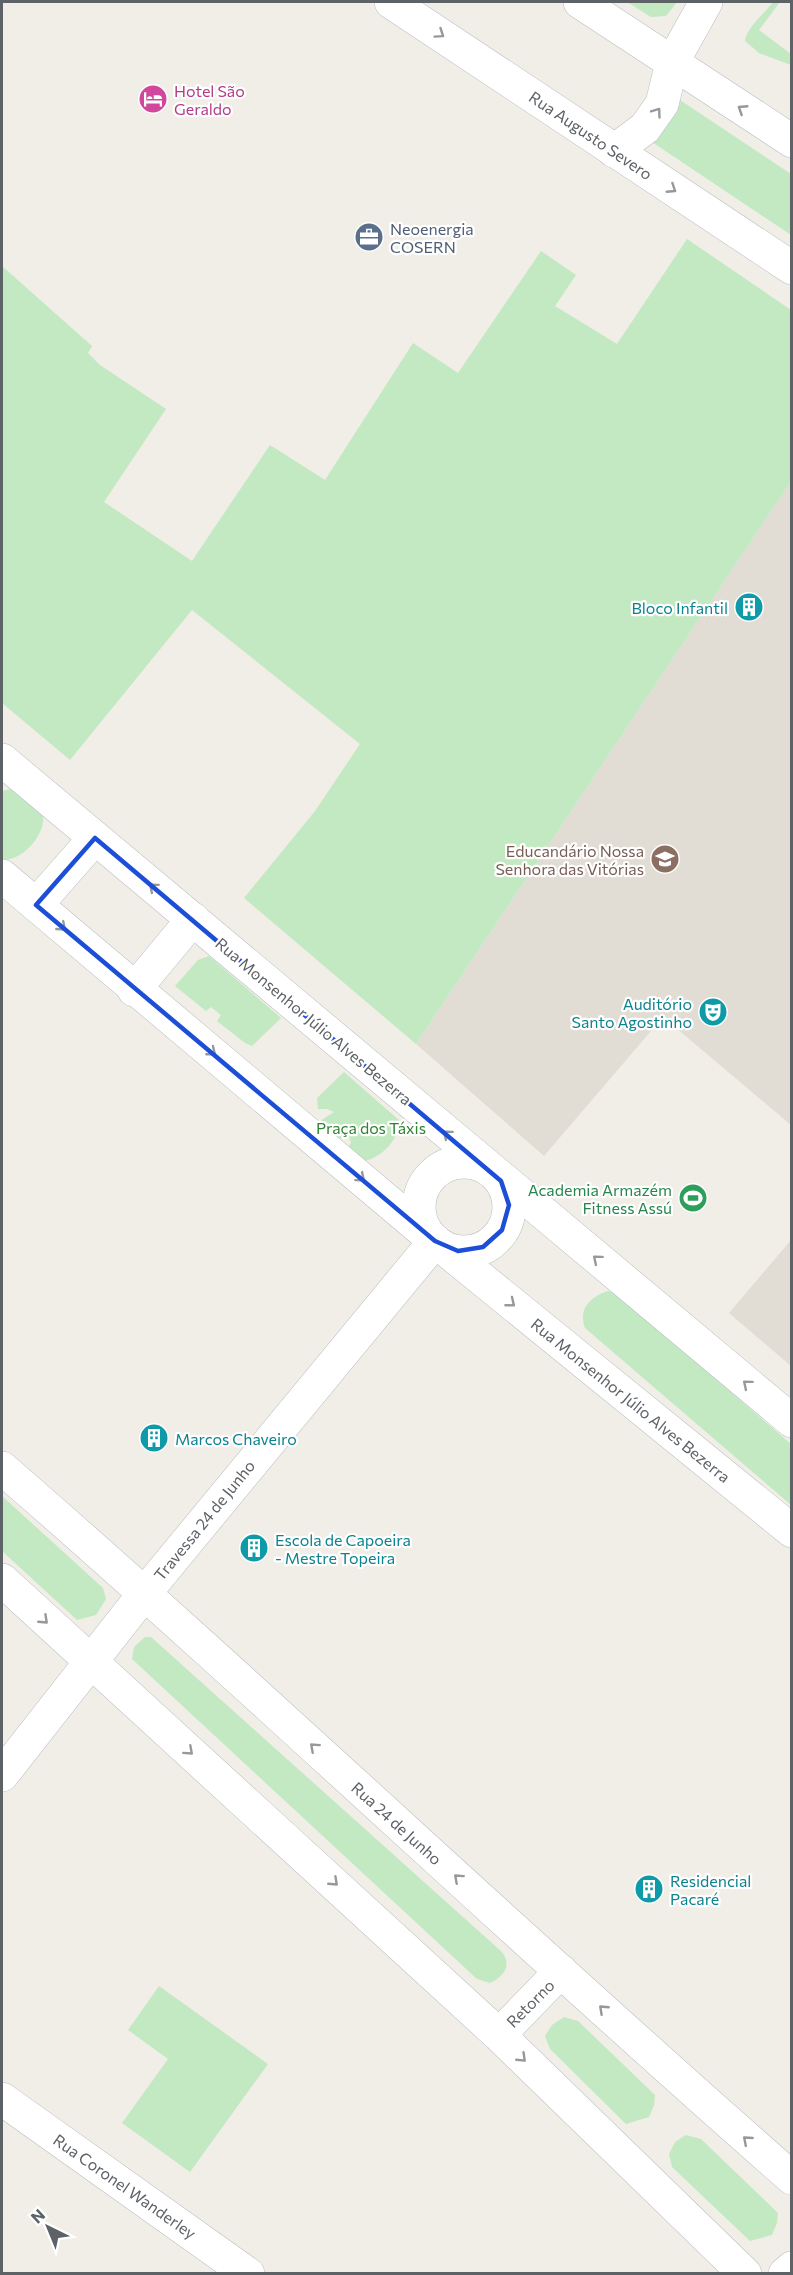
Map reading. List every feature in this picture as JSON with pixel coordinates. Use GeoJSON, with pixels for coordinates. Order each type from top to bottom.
{"type":"FeatureCollection","features":[{"type":"Feature","properties":{"kind":"street","name":"Rua Augusto Severo"},"geometry":{"type":"LineString","coordinates":[[391,2],[792,268]]}},
{"type":"Feature","properties":{"kind":"street"},"geometry":{"type":"LineString","coordinates":[[580,2],[792,141]]}},
{"type":"Feature","properties":{"kind":"street"},"geometry":{"type":"LineString","coordinates":[[614,151],[645,128],[662,104],[672,63],[706,2]]}},
{"type":"Feature","properties":{"kind":"street","name":"Rua Monsenhor Júlio Alves Bezerra"},"geometry":{"type":"LineString","coordinates":[[2,760],[792,1421]]}},
{"type":"Feature","properties":{"kind":"street"},"geometry":{"type":"LineString","coordinates":[[36,905],[95,838]]}},
{"type":"Feature","properties":{"kind":"street","name":"Rua Monsenhor Júlio Alves Bezerra"},"geometry":{"type":"LineString","coordinates":[[2,876],[134,990],[435,1241],[792,1531]]}},
{"type":"Feature","properties":{"kind":"street"},"geometry":{"type":"LineString","coordinates":[[134,990],[193,919]]}},
{"type":"Feature","properties":{"kind":"street"},"geometry":{"type":"LineString","coordinates":[[465,1162],[480,1164],[492,1172],[507,1192],[508,1212],[502,1230],[483,1247],[471,1251],[451,1249],[435,1241],[426,1231],[420,1213],[421,1193],[427,1181],[437,1170],[450,1164],[465,1162]]}},
{"type":"Feature","properties":{"kind":"street","name":"Travessa 24 de Junho"},"geometry":{"type":"LineString","coordinates":[[2,1775],[144,1594],[435,1241]]}},
{"type":"Feature","properties":{"kind":"street","name":"Rua 24 de Junho"},"geometry":{"type":"LineString","coordinates":[[2,1468],[792,2178]]}},
{"type":"Feature","properties":{"kind":"street"},"geometry":{"type":"LineString","coordinates":[[2,1580],[499,2035],[745,2274]]}},
{"type":"Feature","properties":{"kind":"street","name":"Retorno"},"geometry":{"type":"LineString","coordinates":[[499,2035],[561,1971]]}},
{"type":"Feature","properties":{"kind":"street","name":"Rua Coronel Wanderley"},"geometry":{"type":"LineString","coordinates":[[2,2099],[248,2274]]}},
{"type":"Feature","properties":{"kind":"street"},"geometry":{"type":"LineString","coordinates":[[785,2274],[792,2268]]}},
{"type":"Feature","properties":{"kind":"highlighted area"},"geometry":{"type":"Polygon","coordinates":[[[95,838],[501,1181],[509,1205],[502,1230],[483,1247],[458,1251],[435,1241],[36,905],[95,838]]]}},
{"type":"Feature","properties":{"kind":"shaded area","name":"Educandário Nossa Senhora das Vitórias"},"geometry":{"type":"Polygon","coordinates":[[[791,481],[791,1125],[663,1017],[544,1156],[416,1044],[791,481]]]}},
{"type":"Feature","properties":{"kind":"shaded area"},"geometry":{"type":"Polygon","coordinates":[[[791,1240],[791,1366],[729,1313],[791,1240]]]}},
{"type":"Feature","properties":{"kind":"green space"},"geometry":{"type":"Polygon","coordinates":[[[627,2],[677,2],[666,16],[651,17],[627,2]]]}},
{"type":"Feature","properties":{"kind":"green space"},"geometry":{"type":"Polygon","coordinates":[[[773,2],[780,2],[759,30],[791,54],[791,65],[759,53],[745,41],[752,26],[773,2]]]}},
{"type":"Feature","properties":{"kind":"green space"},"geometry":{"type":"Polygon","coordinates":[[[677,98],[791,174],[791,235],[646,138],[677,98]]]}},
{"type":"Feature","properties":{"kind":"green space"},"geometry":{"type":"Polygon","coordinates":[[[687,239],[791,310],[791,481],[416,1044],[244,898],[315,811],[360,744],[192,610],[70,760],[2,703],[2,266],[92,346],[88,353],[100,365],[166,409],[104,502],[192,561],[270,445],[325,480],[413,343],[458,373],[541,251],[576,275],[555,306],[617,344],[687,239]]]}},
{"type":"Feature","properties":{"kind":"green space"},"geometry":{"type":"Polygon","coordinates":[[[19,787],[43,815],[43,823],[37,838],[25,851],[10,859],[2,860],[2,791],[19,787]]]}},
{"type":"Feature","properties":{"kind":"green space"},"geometry":{"type":"Polygon","coordinates":[[[209,956],[281,1018],[252,1046],[217,1021],[221,1015],[211,1007],[206,1011],[175,986],[198,960],[209,956]]]}},
{"type":"Feature","properties":{"kind":"green space","name":"Praça dos Táxis"},"geometry":{"type":"Polygon","coordinates":[[[344,1072],[399,1120],[399,1127],[389,1146],[378,1156],[365,1161],[346,1150],[351,1143],[349,1136],[343,1136],[336,1142],[317,1123],[334,1112],[318,1109],[317,1098],[344,1072]]]}},
{"type":"Feature","properties":{"kind":"green space"},"geometry":{"type":"Polygon","coordinates":[[[608,1291],[616,1293],[791,1444],[791,1505],[585,1328],[583,1315],[587,1305],[591,1300],[608,1291]]]}},
{"type":"Feature","properties":{"kind":"green space"},"geometry":{"type":"Polygon","coordinates":[[[2,1496],[103,1588],[106,1599],[96,1615],[77,1620],[2,1551],[2,1496]]]}},
{"type":"Feature","properties":{"kind":"green space"},"geometry":{"type":"Polygon","coordinates":[[[145,1637],[151,1637],[502,1952],[506,1962],[503,1974],[490,1983],[477,1979],[132,1659],[134,1647],[145,1637]]]}},
{"type":"Feature","properties":{"kind":"green space"},"geometry":{"type":"Polygon","coordinates":[[[159,1986],[268,2064],[190,2172],[122,2123],[168,2059],[128,2030],[159,1986]]]}},
{"type":"Feature","properties":{"kind":"green space"},"geometry":{"type":"Polygon","coordinates":[[[564,2017],[578,2021],[655,2095],[649,2117],[626,2124],[550,2049],[545,2036],[552,2025],[564,2017]]]}},
{"type":"Feature","properties":{"kind":"green space"},"geometry":{"type":"Polygon","coordinates":[[[686,2135],[701,2139],[778,2213],[772,2235],[750,2241],[672,2167],[669,2154],[675,2142],[686,2135]]]}},
{"type":"Feature","properties":{"kind":"place","name":"Hotel São Geraldo"},"geometry":{"type":"Point","coordinates":[153,99]}},
{"type":"Feature","properties":{"kind":"place","name":"Neoenergia COSERN"},"geometry":{"type":"Point","coordinates":[369,237]}},
{"type":"Feature","properties":{"kind":"place","name":"Bloco Infantil"},"geometry":{"type":"Point","coordinates":[749,607]}},
{"type":"Feature","properties":{"kind":"place","name":"Educandário Nossa Senhora das Vitórias"},"geometry":{"type":"Point","coordinates":[665,859]}},
{"type":"Feature","properties":{"kind":"place","name":"Auditório Santo Agostinho"},"geometry":{"type":"Point","coordinates":[713,1012]}},
{"type":"Feature","properties":{"kind":"place","name":"Academia Armazém Fitness Assú"},"geometry":{"type":"Point","coordinates":[693,1198]}},
{"type":"Feature","properties":{"kind":"place","name":"Marcos Chaveiro"},"geometry":{"type":"Point","coordinates":[154,1438]}},
{"type":"Feature","properties":{"kind":"place","name":"Escola de Capoeira - Mestre Topeira"},"geometry":{"type":"Point","coordinates":[254,1548]}},
{"type":"Feature","properties":{"kind":"place","name":"Residencial Pacaré"},"geometry":{"type":"Point","coordinates":[649,1889]}}]}
